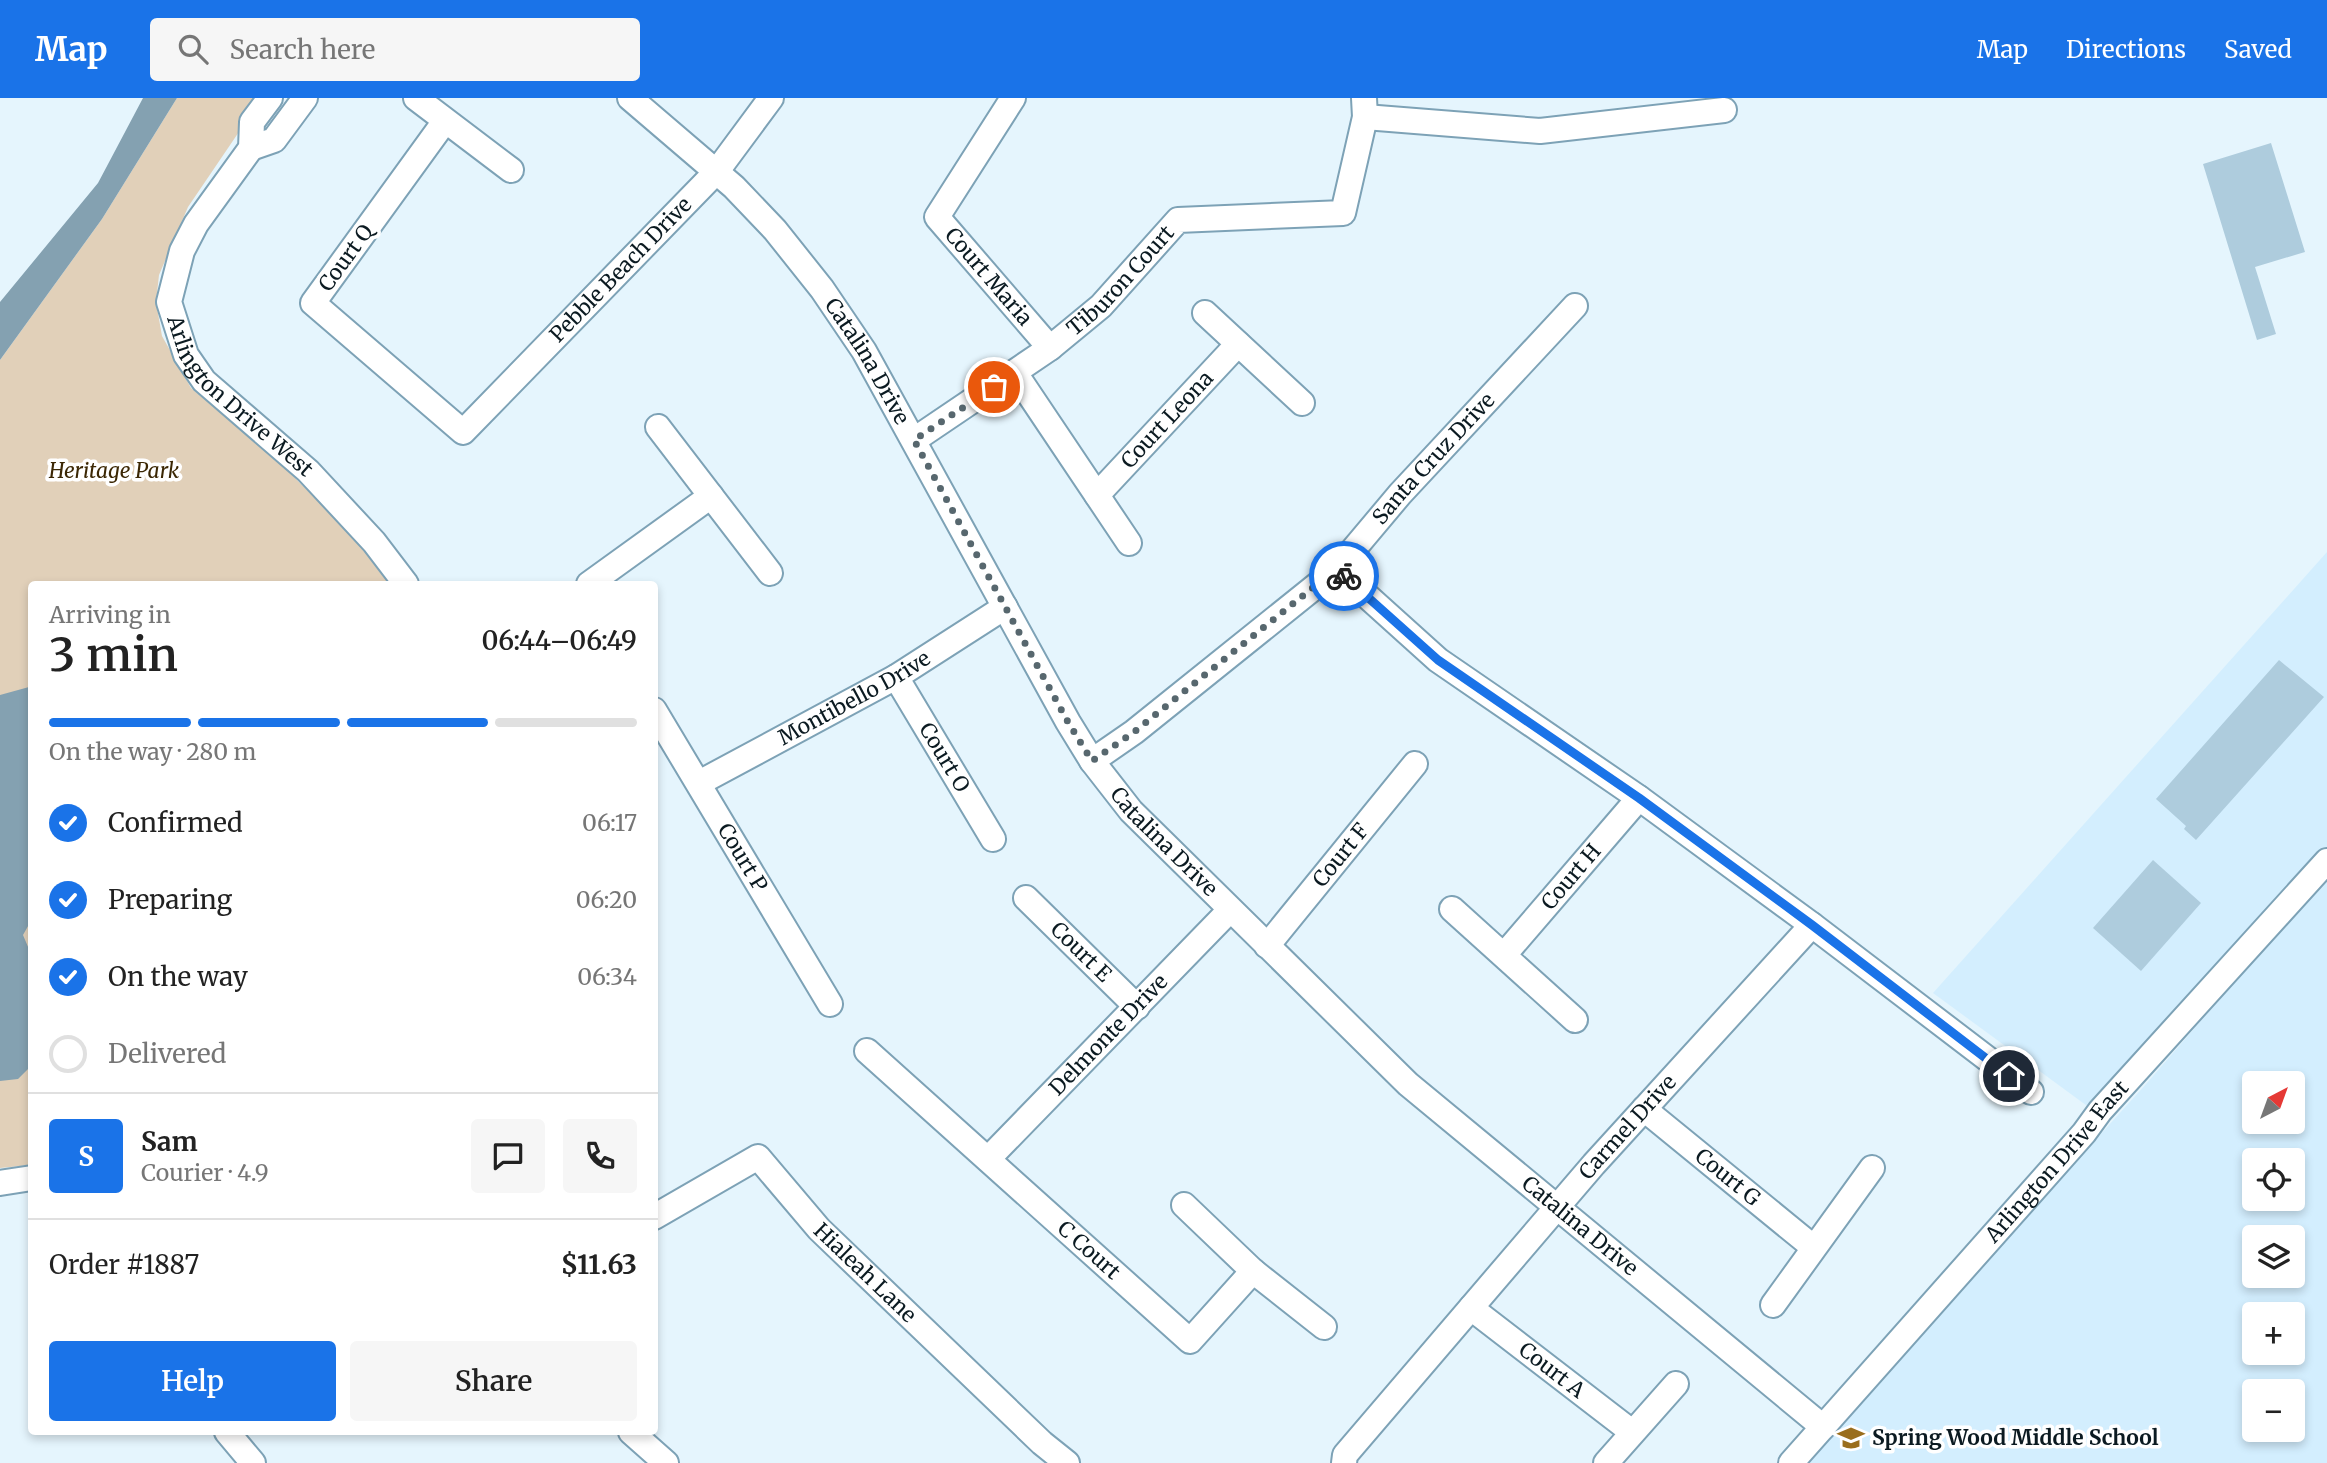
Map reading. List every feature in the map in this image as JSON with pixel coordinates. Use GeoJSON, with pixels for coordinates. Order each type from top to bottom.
{"type":"FeatureCollection","features":[{"type":"Feature","properties":{"kind":"street","name":"Arlington Drive West"},"geometry":{"type":"LineString","coordinates":[[271,98],[252,122],[251,148],[196,224],[182,250],[169,302],[186,355],[204,382],[333,496],[404,581]]}},
{"type":"Feature","properties":{"kind":"street","name":"Arlington Drive West"},"geometry":{"type":"LineString","coordinates":[[251,148],[274,140],[305,98]]}},
{"type":"Feature","properties":{"kind":"street"},"geometry":{"type":"LineString","coordinates":[[416,98],[511,170]]}},
{"type":"Feature","properties":{"kind":"street","name":"Catalina Drive"},"geometry":{"type":"LineString","coordinates":[[630,98],[716,171],[775,230],[822,289],[864,351],[1092,761],[1146,827],[1408,1084],[1823,1427]]}},
{"type":"Feature","properties":{"kind":"street","name":"Pebble Beach Drive"},"geometry":{"type":"LineString","coordinates":[[463,432],[716,171],[771,98]]}},
{"type":"Feature","properties":{"kind":"street","name":"Court Maria"},"geometry":{"type":"LineString","coordinates":[[1013,98],[937,217],[1050,348]]}},
{"type":"Feature","properties":{"kind":"street","name":"Tiburon Court"},"geometry":{"type":"LineString","coordinates":[[914,440],[1050,348],[1101,306],[1178,220],[1343,213],[1364,107],[1540,131],[1724,110]]}},
{"type":"Feature","properties":{"kind":"street","name":"Court Q"},"geometry":{"type":"LineString","coordinates":[[445,121],[313,303],[463,432]]}},
{"type":"Feature","properties":{"kind":"street","name":"Santa Cruz Drive"},"geometry":{"type":"LineString","coordinates":[[1092,761],[1134,732],[1336,569],[1400,494],[1575,306]]}},
{"type":"Feature","properties":{"kind":"street"},"geometry":{"type":"LineString","coordinates":[[1205,313],[1302,403]]}},
{"type":"Feature","properties":{"kind":"street","name":"Court Leona"},"geometry":{"type":"LineString","coordinates":[[1097,495],[1238,344]]}},
{"type":"Feature","properties":{"kind":"street"},"geometry":{"type":"LineString","coordinates":[[1015,373],[1129,543]]}},
{"type":"Feature","properties":{"kind":"street"},"geometry":{"type":"LineString","coordinates":[[658,427],[770,573]]}},
{"type":"Feature","properties":{"kind":"street"},"geometry":{"type":"LineString","coordinates":[[593,581],[711,496]]}},
{"type":"Feature","properties":{"kind":"street"},"geometry":{"type":"LineString","coordinates":[[1336,569],[1438,660],[1639,798],[1812,925],[2031,1092]]}},
{"type":"Feature","properties":{"kind":"street","name":"Montibello Drive"},"geometry":{"type":"LineString","coordinates":[[699,783],[897,677],[1005,607]]}},
{"type":"Feature","properties":{"kind":"street","name":"Court O"},"geometry":{"type":"LineString","coordinates":[[897,677],[993,839]]}},
{"type":"Feature","properties":{"kind":"street","name":"Court P"},"geometry":{"type":"LineString","coordinates":[[658,716],[830,1003]]}},
{"type":"Feature","properties":{"kind":"street","name":"Court F"},"geometry":{"type":"LineString","coordinates":[[1267,946],[1415,764]]}},
{"type":"Feature","properties":{"kind":"street","name":"Court H"},"geometry":{"type":"LineString","coordinates":[[1504,955],[1639,798]]}},
{"type":"Feature","properties":{"kind":"street","name":"Arlington Drive East"},"geometry":{"type":"LineString","coordinates":[[1791,1463],[2076,1143],[2100,1111],[2327,861]]}},
{"type":"Feature","properties":{"kind":"street","name":"Court E"},"geometry":{"type":"LineString","coordinates":[[1026,898],[1137,1007]]}},
{"type":"Feature","properties":{"kind":"street"},"geometry":{"type":"LineString","coordinates":[[1452,909],[1575,1020]]}},
{"type":"Feature","properties":{"kind":"street","name":"Delmonte Drive"},"geometry":{"type":"LineString","coordinates":[[988,1159],[1230,910]]}},
{"type":"Feature","properties":{"kind":"street","name":"Carmel Drive"},"geometry":{"type":"LineString","coordinates":[[1344,1463],[1345,1455],[1556,1208],[1812,925]]}},
{"type":"Feature","properties":{"kind":"street","name":"C Court"},"geometry":{"type":"LineString","coordinates":[[867,1051],[1190,1341],[1253,1271]]}},
{"type":"Feature","properties":{"kind":"street","name":"Court G"},"geometry":{"type":"LineString","coordinates":[[1644,1109],[1813,1247]]}},
{"type":"Feature","properties":{"kind":"street","name":"Hialeah Lane"},"geometry":{"type":"LineString","coordinates":[[658,1215],[758,1157],[819,1229],[1042,1443],[1067,1463]]}},
{"type":"Feature","properties":{"kind":"street"},"geometry":{"type":"LineString","coordinates":[[1773,1305],[1872,1168]]}},
{"type":"Feature","properties":{"kind":"street"},"geometry":{"type":"LineString","coordinates":[[0,1182],[28,1178]]}},
{"type":"Feature","properties":{"kind":"street"},"geometry":{"type":"LineString","coordinates":[[1184,1205],[1253,1271],[1324,1327]]}},
{"type":"Feature","properties":{"kind":"street","name":"Court A"},"geometry":{"type":"LineString","coordinates":[[1471,1308],[1632,1432]]}},
{"type":"Feature","properties":{"kind":"street"},"geometry":{"type":"LineString","coordinates":[[1606,1463],[1676,1384]]}},
{"type":"Feature","properties":{"kind":"street"},"geometry":{"type":"LineString","coordinates":[[230,1435],[253,1463]]}},
{"type":"Feature","properties":{"kind":"street"},"geometry":{"type":"LineString","coordinates":[[634,1435],[666,1463]]}},
{"type":"Feature","properties":{"kind":"shaded area"},"geometry":{"type":"Polygon","coordinates":[[[143,98],[177,98],[102,219],[0,360],[0,302],[98,183],[143,98]]]}},
{"type":"Feature","properties":{"kind":"shaded area"},"geometry":{"type":"Polygon","coordinates":[[[2327,552],[2327,854],[2094,1111],[1933,993],[2327,552]]]}},
{"type":"Feature","properties":{"kind":"shaded area"},"geometry":{"type":"Polygon","coordinates":[[[28,687],[28,926],[23,935],[28,947],[28,1069],[18,1079],[0,1081],[0,695],[28,687]]]}},
{"type":"Feature","properties":{"kind":"shaded area"},"geometry":{"type":"Polygon","coordinates":[[[2327,875],[2327,1463],[1803,1463],[2147,1083],[2327,875]]]}},
{"type":"Feature","properties":{"kind":"green space","name":"Heritage Park"},"geometry":{"type":"Polygon","coordinates":[[[177,98],[262,98],[188,207],[159,275],[156,302],[162,336],[191,388],[277,460],[373,556],[390,581],[28,581],[28,1165],[0,1168],[0,360],[102,219],[177,98]]]}},
{"type":"Feature","properties":{"kind":"building"},"geometry":{"type":"Polygon","coordinates":[[[2271,143],[2305,252],[2255,267],[2276,334],[2257,340],[2203,164],[2271,143]]]}},
{"type":"Feature","properties":{"kind":"building"},"geometry":{"type":"Polygon","coordinates":[[[2279,660],[2324,697],[2196,840],[2184,829],[2186,826],[2156,799],[2279,660]]]}},
{"type":"Feature","properties":{"kind":"building"},"geometry":{"type":"Polygon","coordinates":[[[2153,860],[2201,903],[2141,971],[2093,928],[2153,860]]]}},
{"type":"Feature","properties":{"kind":"way so far"},"geometry":{"type":"LineString","coordinates":[[994,387],[914,440],[1092,761],[1134,732],[1336,569],[1344,576]]}},
{"type":"Feature","properties":{"kind":"place","name":"Spring Wood Middle School"},"geometry":{"type":"Point","coordinates":[1851,1438]}},
{"type":"Feature","properties":{"kind":"route"},"geometry":{"type":"LineString","coordinates":[[1344,576],[1438,660],[1639,798],[1812,925],[2009,1076]]}}]}
